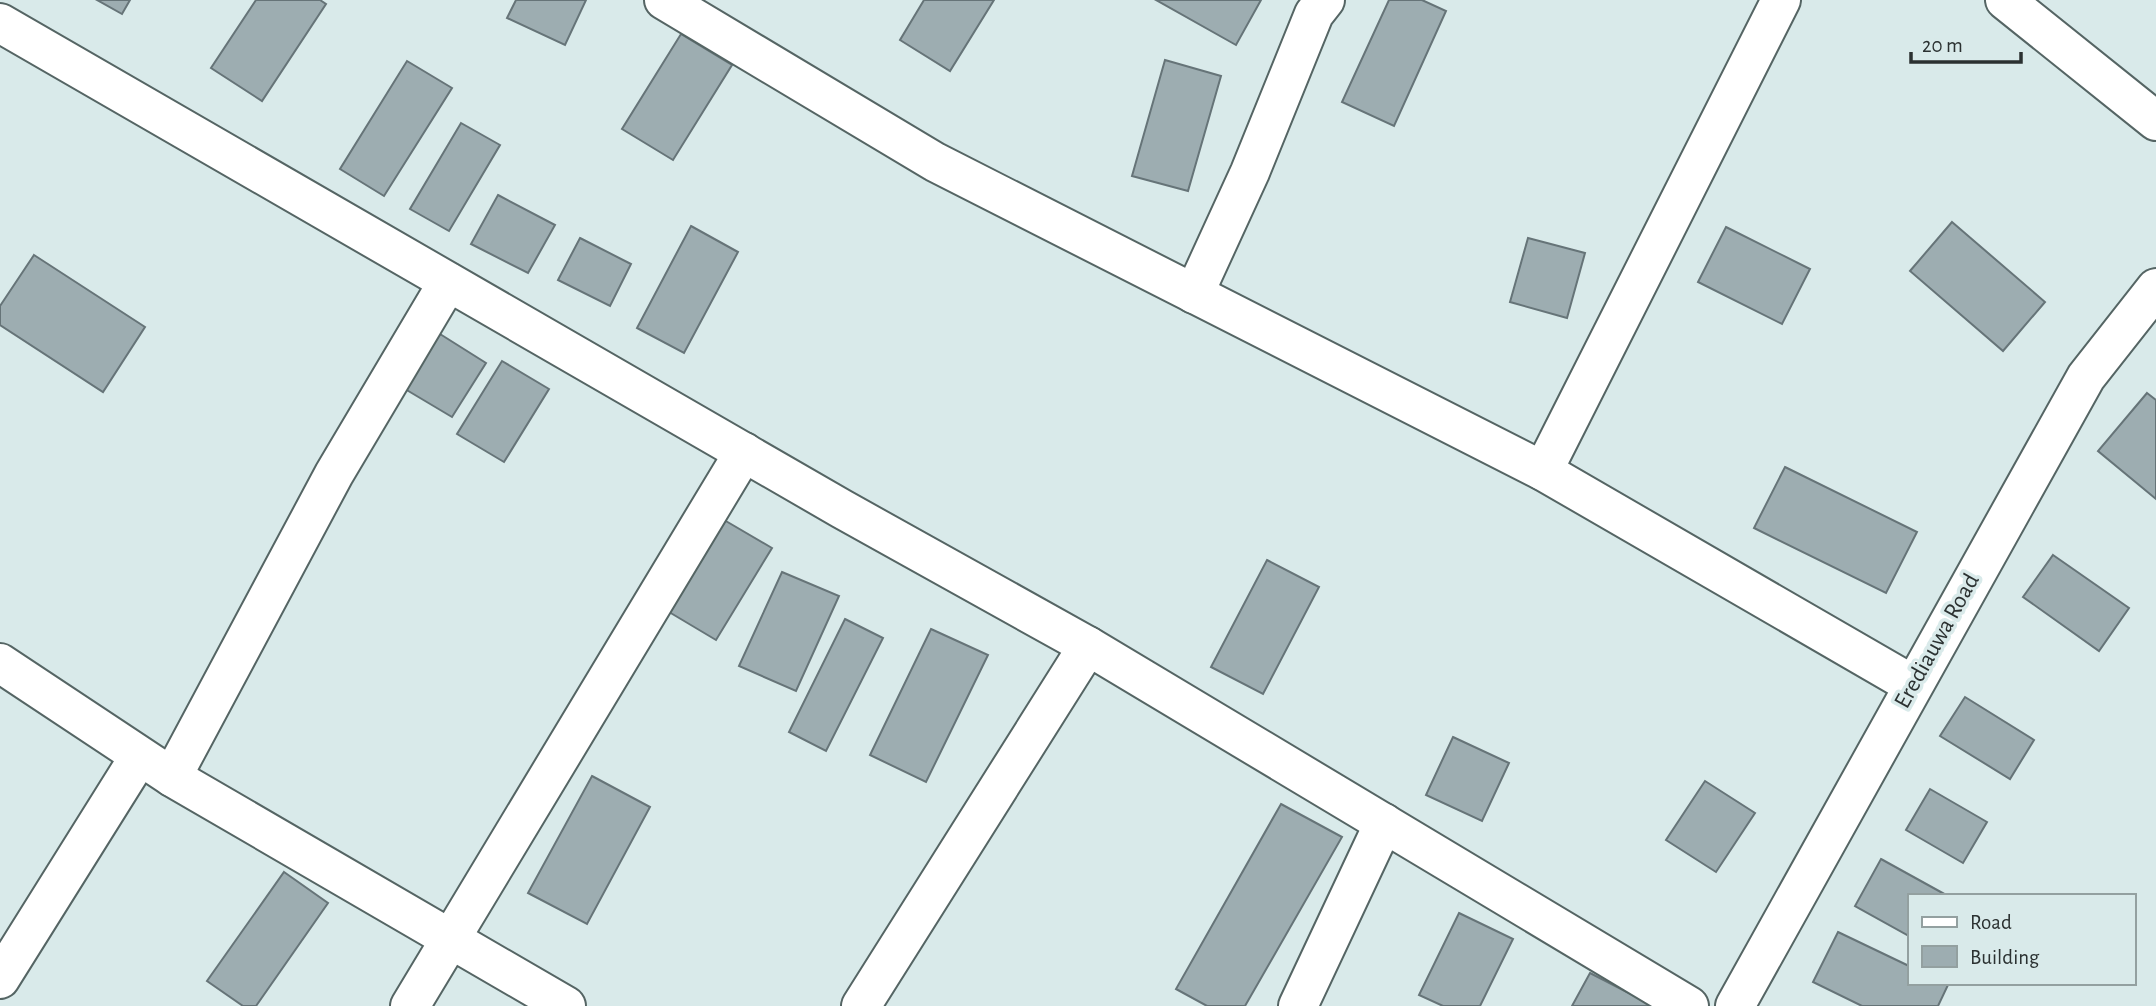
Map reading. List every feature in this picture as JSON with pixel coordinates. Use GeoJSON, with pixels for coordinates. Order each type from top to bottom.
{"type":"FeatureCollection","features":[{"type":"Feature","properties":{"kind":"street"},"geometry":{"type":"LineString","coordinates":[[664,0],[935,162],[1543,471],[1913,685]]}},
{"type":"Feature","properties":{"kind":"street"},"geometry":{"type":"LineString","coordinates":[[1194,294],[1250,172],[1314,14],[1325,0]]}},
{"type":"Feature","properties":{"kind":"street"},"geometry":{"type":"LineString","coordinates":[[1543,471],[1781,0]]}},
{"type":"Feature","properties":{"kind":"street"},"geometry":{"type":"LineString","coordinates":[[2005,0],[2156,121]]}},
{"type":"Feature","properties":{"kind":"street"},"geometry":{"type":"LineString","coordinates":[[0,23],[744,452],[1088,646],[1689,1006]]}},
{"type":"Feature","properties":{"kind":"street"},"geometry":{"type":"LineString","coordinates":[[172,777],[334,474],[448,282]]}},
{"type":"Feature","properties":{"kind":"street","name":"Erediauwa Road"},"geometry":{"type":"LineString","coordinates":[[1735,1006],[2086,377],[2156,288]]}},
{"type":"Feature","properties":{"kind":"street"},"geometry":{"type":"LineString","coordinates":[[410,1006],[744,452]]}},
{"type":"Feature","properties":{"kind":"street"},"geometry":{"type":"LineString","coordinates":[[861,1006],[1088,646]]}},
{"type":"Feature","properties":{"kind":"street"},"geometry":{"type":"LineString","coordinates":[[0,663],[172,777],[566,1006]]}},
{"type":"Feature","properties":{"kind":"street"},"geometry":{"type":"LineString","coordinates":[[0,979],[139,757]]}},
{"type":"Feature","properties":{"kind":"street"},"geometry":{"type":"LineString","coordinates":[[1298,1006],[1384,823]]}},
{"type":"Feature","properties":{"kind":"building"},"geometry":{"type":"Polygon","coordinates":[[[97,0],[130,0],[122,14],[97,0]]]}},
{"type":"Feature","properties":{"kind":"building"},"geometry":{"type":"Polygon","coordinates":[[[256,0],[320,0],[326,4],[262,101],[211,68],[256,0]]]}},
{"type":"Feature","properties":{"kind":"building"},"geometry":{"type":"Polygon","coordinates":[[[516,0],[586,0],[565,45],[507,18],[516,0]]]}},
{"type":"Feature","properties":{"kind":"building"},"geometry":{"type":"Polygon","coordinates":[[[924,0],[994,0],[950,71],[900,40],[924,0]]]}},
{"type":"Feature","properties":{"kind":"building"},"geometry":{"type":"Polygon","coordinates":[[[1156,0],[1261,0],[1236,45],[1156,0]]]}},
{"type":"Feature","properties":{"kind":"building"},"geometry":{"type":"Polygon","coordinates":[[[1389,0],[1422,0],[1446,11],[1394,126],[1342,102],[1389,0]]]}},
{"type":"Feature","properties":{"kind":"building"},"geometry":{"type":"Polygon","coordinates":[[[681,34],[732,65],[673,160],[622,129],[681,34]]]}},
{"type":"Feature","properties":{"kind":"building"},"geometry":{"type":"Polygon","coordinates":[[[1165,60],[1221,76],[1188,191],[1132,176],[1165,60]]]}},
{"type":"Feature","properties":{"kind":"building"},"geometry":{"type":"Polygon","coordinates":[[[407,61],[452,88],[384,196],[340,169],[407,61]]]}},
{"type":"Feature","properties":{"kind":"building"},"geometry":{"type":"Polygon","coordinates":[[[461,123],[500,145],[449,231],[410,209],[461,123]]]}},
{"type":"Feature","properties":{"kind":"building"},"geometry":{"type":"Polygon","coordinates":[[[498,195],[555,225],[528,273],[471,244],[498,195]]]}},
{"type":"Feature","properties":{"kind":"building"},"geometry":{"type":"Polygon","coordinates":[[[1952,222],[2045,302],[2003,351],[1910,271],[1952,222]]]}},
{"type":"Feature","properties":{"kind":"building"},"geometry":{"type":"Polygon","coordinates":[[[691,226],[738,252],[684,353],[637,328],[691,226]]]}},
{"type":"Feature","properties":{"kind":"building"},"geometry":{"type":"Polygon","coordinates":[[[1726,227],[1810,269],[1782,324],[1698,282],[1726,227]]]}},
{"type":"Feature","properties":{"kind":"building"},"geometry":{"type":"Polygon","coordinates":[[[580,238],[631,264],[610,306],[558,280],[580,238]]]}},
{"type":"Feature","properties":{"kind":"building"},"geometry":{"type":"Polygon","coordinates":[[[1528,238],[1585,253],[1567,318],[1510,302],[1528,238]]]}},
{"type":"Feature","properties":{"kind":"building"},"geometry":{"type":"Polygon","coordinates":[[[34,255],[145,327],[103,392],[0,325],[0,306],[34,255]]]}},
{"type":"Feature","properties":{"kind":"building"},"geometry":{"type":"Polygon","coordinates":[[[440,334],[486,363],[452,417],[405,389],[440,334]]]}},
{"type":"Feature","properties":{"kind":"building"},"geometry":{"type":"Polygon","coordinates":[[[502,361],[549,389],[504,462],[457,434],[502,361]]]}},
{"type":"Feature","properties":{"kind":"building"},"geometry":{"type":"Polygon","coordinates":[[[2147,393],[2156,400],[2156,499],[2098,451],[2147,393]]]}},
{"type":"Feature","properties":{"kind":"building"},"geometry":{"type":"Polygon","coordinates":[[[1785,467],[1917,532],[1886,593],[1754,528],[1785,467]]]}},
{"type":"Feature","properties":{"kind":"building"},"geometry":{"type":"Polygon","coordinates":[[[719,517],[772,548],[716,640],[664,609],[719,517]]]}},
{"type":"Feature","properties":{"kind":"building"},"geometry":{"type":"Polygon","coordinates":[[[2053,555],[2129,608],[2099,651],[2023,597],[2053,555]]]}},
{"type":"Feature","properties":{"kind":"building"},"geometry":{"type":"Polygon","coordinates":[[[1267,560],[1319,587],[1263,694],[1211,667],[1267,560]]]}},
{"type":"Feature","properties":{"kind":"building"},"geometry":{"type":"Polygon","coordinates":[[[782,572],[839,596],[796,691],[739,666],[782,572]]]}},
{"type":"Feature","properties":{"kind":"building"},"geometry":{"type":"Polygon","coordinates":[[[845,619],[883,638],[826,751],[789,732],[845,619]]]}},
{"type":"Feature","properties":{"kind":"building"},"geometry":{"type":"Polygon","coordinates":[[[931,629],[988,655],[926,782],[870,755],[931,629]]]}},
{"type":"Feature","properties":{"kind":"building"},"geometry":{"type":"Polygon","coordinates":[[[1965,697],[2034,740],[2010,779],[1940,736],[1965,697]]]}},
{"type":"Feature","properties":{"kind":"building"},"geometry":{"type":"Polygon","coordinates":[[[1453,737],[1509,763],[1482,821],[1426,795],[1453,737]]]}},
{"type":"Feature","properties":{"kind":"building"},"geometry":{"type":"Polygon","coordinates":[[[592,776],[650,807],[587,924],[528,893],[592,776]]]}},
{"type":"Feature","properties":{"kind":"building"},"geometry":{"type":"Polygon","coordinates":[[[1705,781],[1755,813],[1716,872],[1666,840],[1705,781]]]}},
{"type":"Feature","properties":{"kind":"building"},"geometry":{"type":"Polygon","coordinates":[[[1930,789],[1987,822],[1963,863],[1906,830],[1930,789]]]}},
{"type":"Feature","properties":{"kind":"building"},"geometry":{"type":"Polygon","coordinates":[[[1281,804],[1342,837],[1245,1006],[1207,1006],[1176,989],[1281,804]]]}},
{"type":"Feature","properties":{"kind":"building"},"geometry":{"type":"Polygon","coordinates":[[[1881,859],[1944,894],[1908,894],[1908,935],[1855,906],[1881,859]]]}},
{"type":"Feature","properties":{"kind":"building"},"geometry":{"type":"Polygon","coordinates":[[[284,872],[328,903],[256,1006],[243,1006],[207,981],[284,872]]]}},
{"type":"Feature","properties":{"kind":"building"},"geometry":{"type":"Polygon","coordinates":[[[1459,913],[1513,939],[1480,1006],[1443,1006],[1419,995],[1459,913]]]}},
{"type":"Feature","properties":{"kind":"building"},"geometry":{"type":"Polygon","coordinates":[[[1838,932],[1908,966],[1908,985],[1948,985],[1938,1006],[1862,1006],[1813,982],[1838,932]]]}},
{"type":"Feature","properties":{"kind":"building"},"geometry":{"type":"Polygon","coordinates":[[[1590,973],[1654,1006],[1572,1006],[1590,973]]]}}]}
